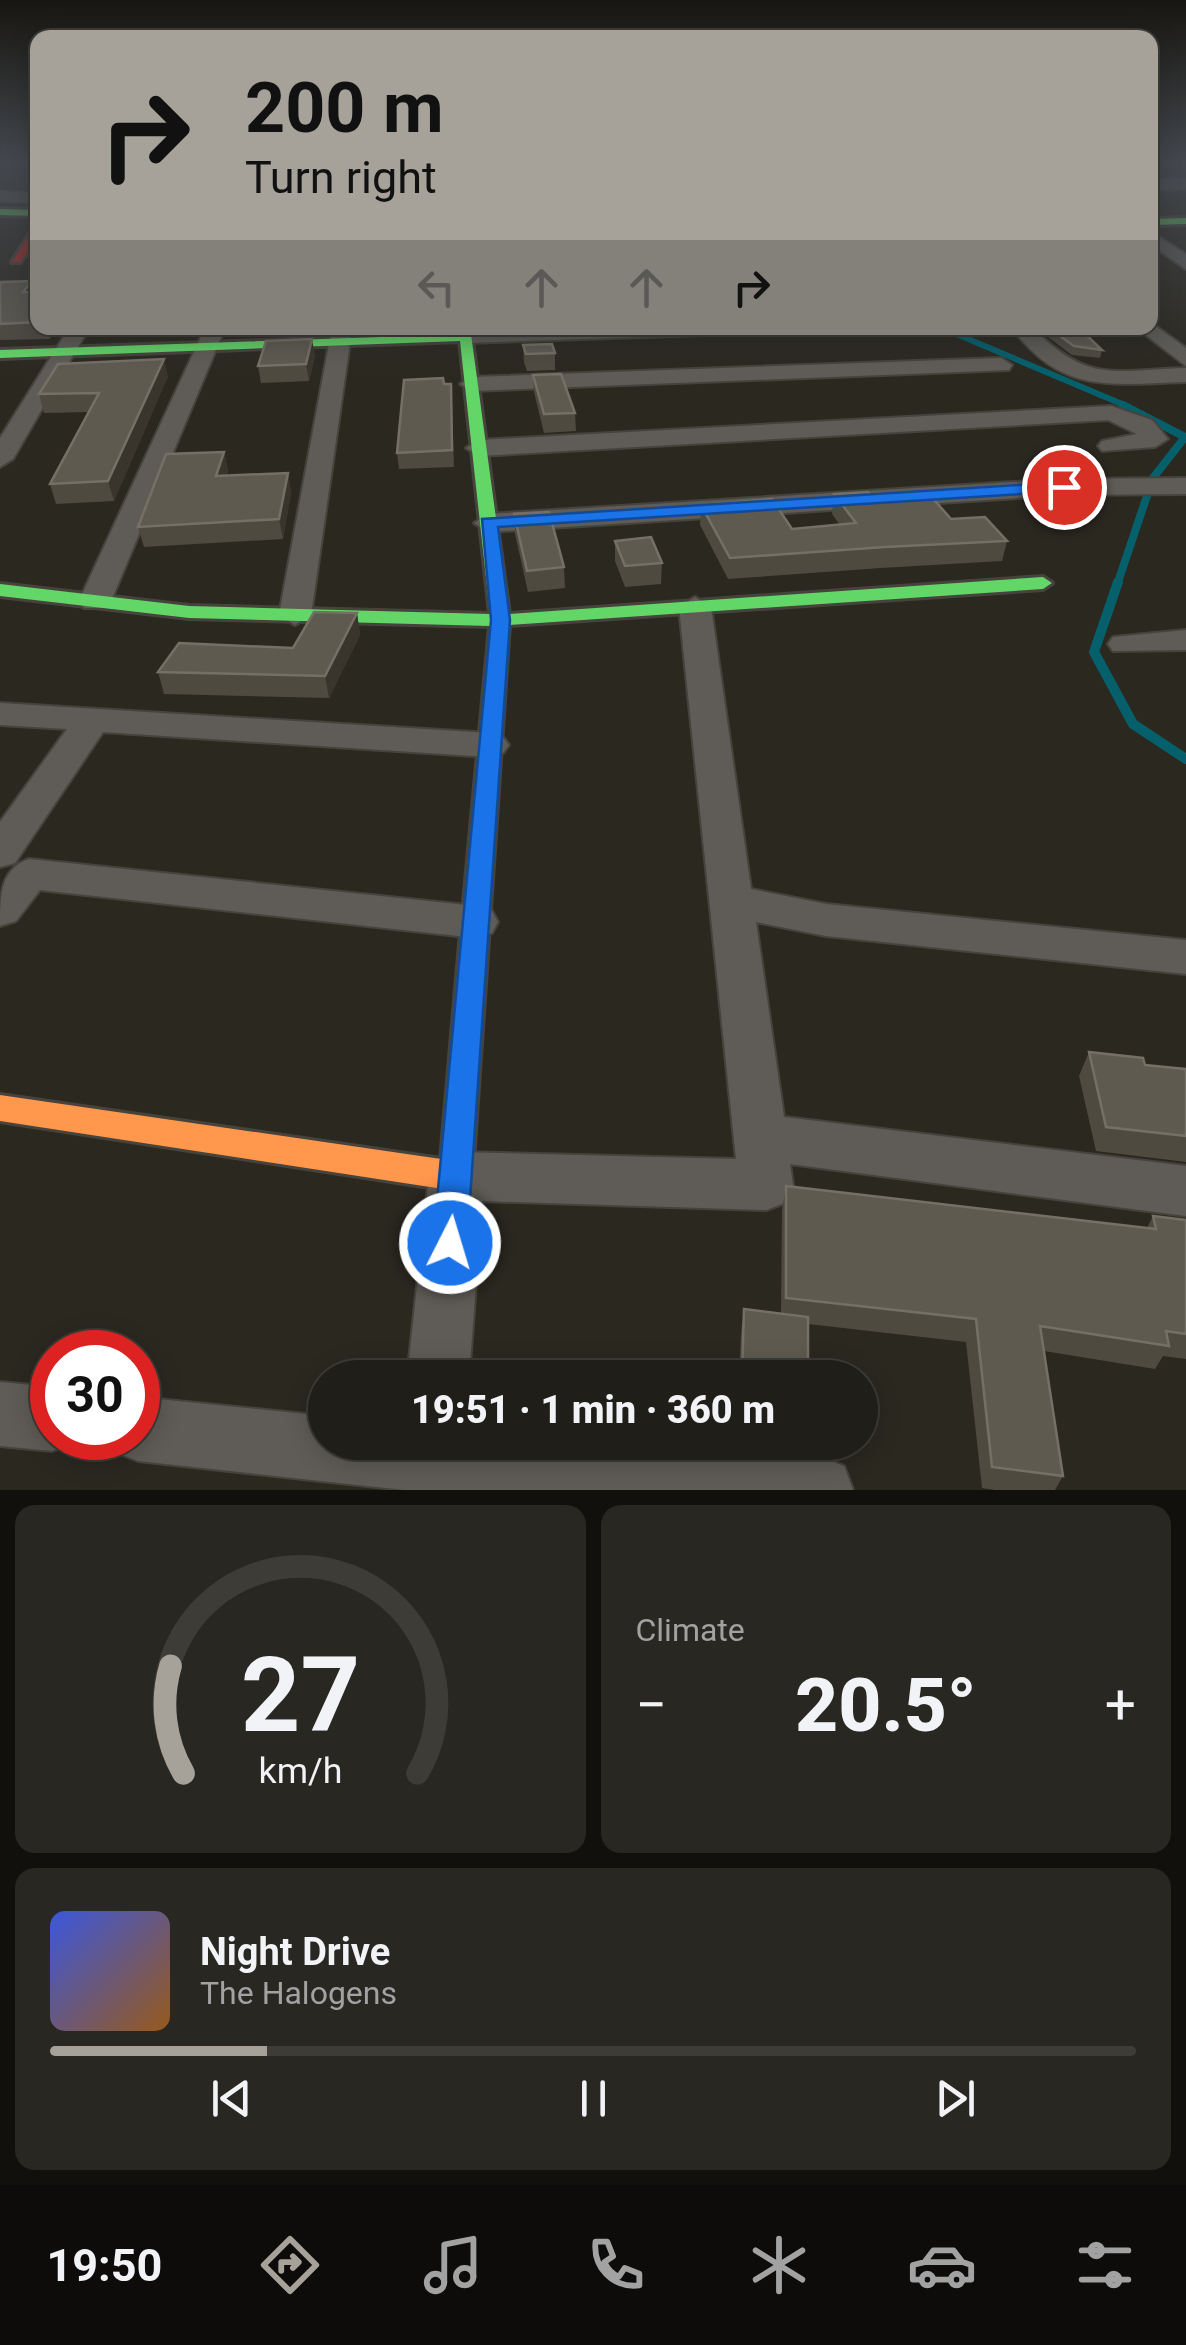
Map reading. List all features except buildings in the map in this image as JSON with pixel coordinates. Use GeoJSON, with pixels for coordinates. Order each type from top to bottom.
{"type":"FeatureCollection","features":[{"type":"Feature","properties":{"kind":"main road"},"geometry":{"type":"LineString","coordinates":[[0,354],[213,336],[278,335]]}},
{"type":"Feature","properties":{"kind":"main road"},"geometry":{"type":"LineString","coordinates":[[0,1108],[456,1176],[500,620],[466,335]]}},
{"type":"Feature","properties":{"kind":"main road"},"geometry":{"type":"LineString","coordinates":[[0,590],[190,612],[500,620],[1043,583]]}},
{"type":"Feature","properties":{"kind":"street"},"geometry":{"type":"LineString","coordinates":[[1158,237],[1186,263]]}},
{"type":"Feature","properties":{"kind":"street"},"geometry":{"type":"LineString","coordinates":[[0,459],[75,335]]}},
{"type":"Feature","properties":{"kind":"street"},"geometry":{"type":"LineString","coordinates":[[296,615],[342,335]]}},
{"type":"Feature","properties":{"kind":"street"},"geometry":{"type":"LineString","coordinates":[[1029,335],[1054,362],[1094,378],[1186,375]]}},
{"type":"Feature","properties":{"kind":"street"},"geometry":{"type":"LineString","coordinates":[[1157,335],[1186,360]]}},
{"type":"Feature","properties":{"kind":"street"},"geometry":{"type":"LineString","coordinates":[[95,601],[213,336]]}},
{"type":"Feature","properties":{"kind":"street"},"geometry":{"type":"LineString","coordinates":[[472,384],[1001,365]]}},
{"type":"Feature","properties":{"kind":"street"},"geometry":{"type":"LineString","coordinates":[[479,448],[902,428],[1111,412],[1143,424],[1155,439],[1111,446]]}},
{"type":"Feature","properties":{"kind":"street"},"geometry":{"type":"LineString","coordinates":[[488,522],[1176,486]]}},
{"type":"Feature","properties":{"kind":"street"},"geometry":{"type":"LineString","coordinates":[[440,1360],[456,1176],[766,1185],[695,607]]}},
{"type":"Feature","properties":{"kind":"street"},"geometry":{"type":"LineString","coordinates":[[1125,644],[1186,640]]}},
{"type":"Feature","properties":{"kind":"street"},"geometry":{"type":"LineString","coordinates":[[0,714],[490,745]]}},
{"type":"Feature","properties":{"kind":"street"},"geometry":{"type":"LineString","coordinates":[[0,910],[10,862],[92,720]]}},
{"type":"Feature","properties":{"kind":"street"},"geometry":{"type":"LineString","coordinates":[[10,862],[476,922]]}},
{"type":"Feature","properties":{"kind":"street"},"geometry":{"type":"LineString","coordinates":[[731,901],[826,920],[1186,957]]}},
{"type":"Feature","properties":{"kind":"street"},"geometry":{"type":"LineString","coordinates":[[760,1137],[1186,1192]]}},
{"type":"Feature","properties":{"kind":"street"},"geometry":{"type":"LineString","coordinates":[[0,1414],[30,1417]]}},
{"type":"Feature","properties":{"kind":"street"},"geometry":{"type":"LineString","coordinates":[[160,1431],[431,1464],[820,1490]]}},
{"type":"Feature","properties":{"kind":"waterway"},"geometry":{"type":"LineString","coordinates":[[959,335],[1129,407]]}},
{"type":"Feature","properties":{"kind":"waterway"},"geometry":{"type":"LineString","coordinates":[[1117,585],[1153,478],[1185,437],[1123,405]]}},
{"type":"Feature","properties":{"kind":"waterway"},"geometry":{"type":"LineString","coordinates":[[1118,582],[1094,652],[1133,724],[1186,759]]}},
{"type":"Feature","properties":{"kind":"traffic: fast"},"geometry":{"type":"LineString","coordinates":[[0,354],[466,337],[500,620],[189,612],[0,590]]}},
{"type":"Feature","properties":{"kind":"traffic: fast"},"geometry":{"type":"LineString","coordinates":[[473,955],[500,620],[1043,583]]}},
{"type":"Feature","properties":{"kind":"traffic: slow"},"geometry":{"type":"LineString","coordinates":[[0,1108],[456,1176],[473,955]]}},
{"type":"Feature","properties":{"kind":"traffic: jam"},"geometry":{"type":"LineString","coordinates":[[16,260],[30,240]]}},
{"type":"Feature","properties":{"kind":"route"},"geometry":{"type":"LineString","coordinates":[[450,1243],[500,620],[488,522],[1064,487]]}}]}
